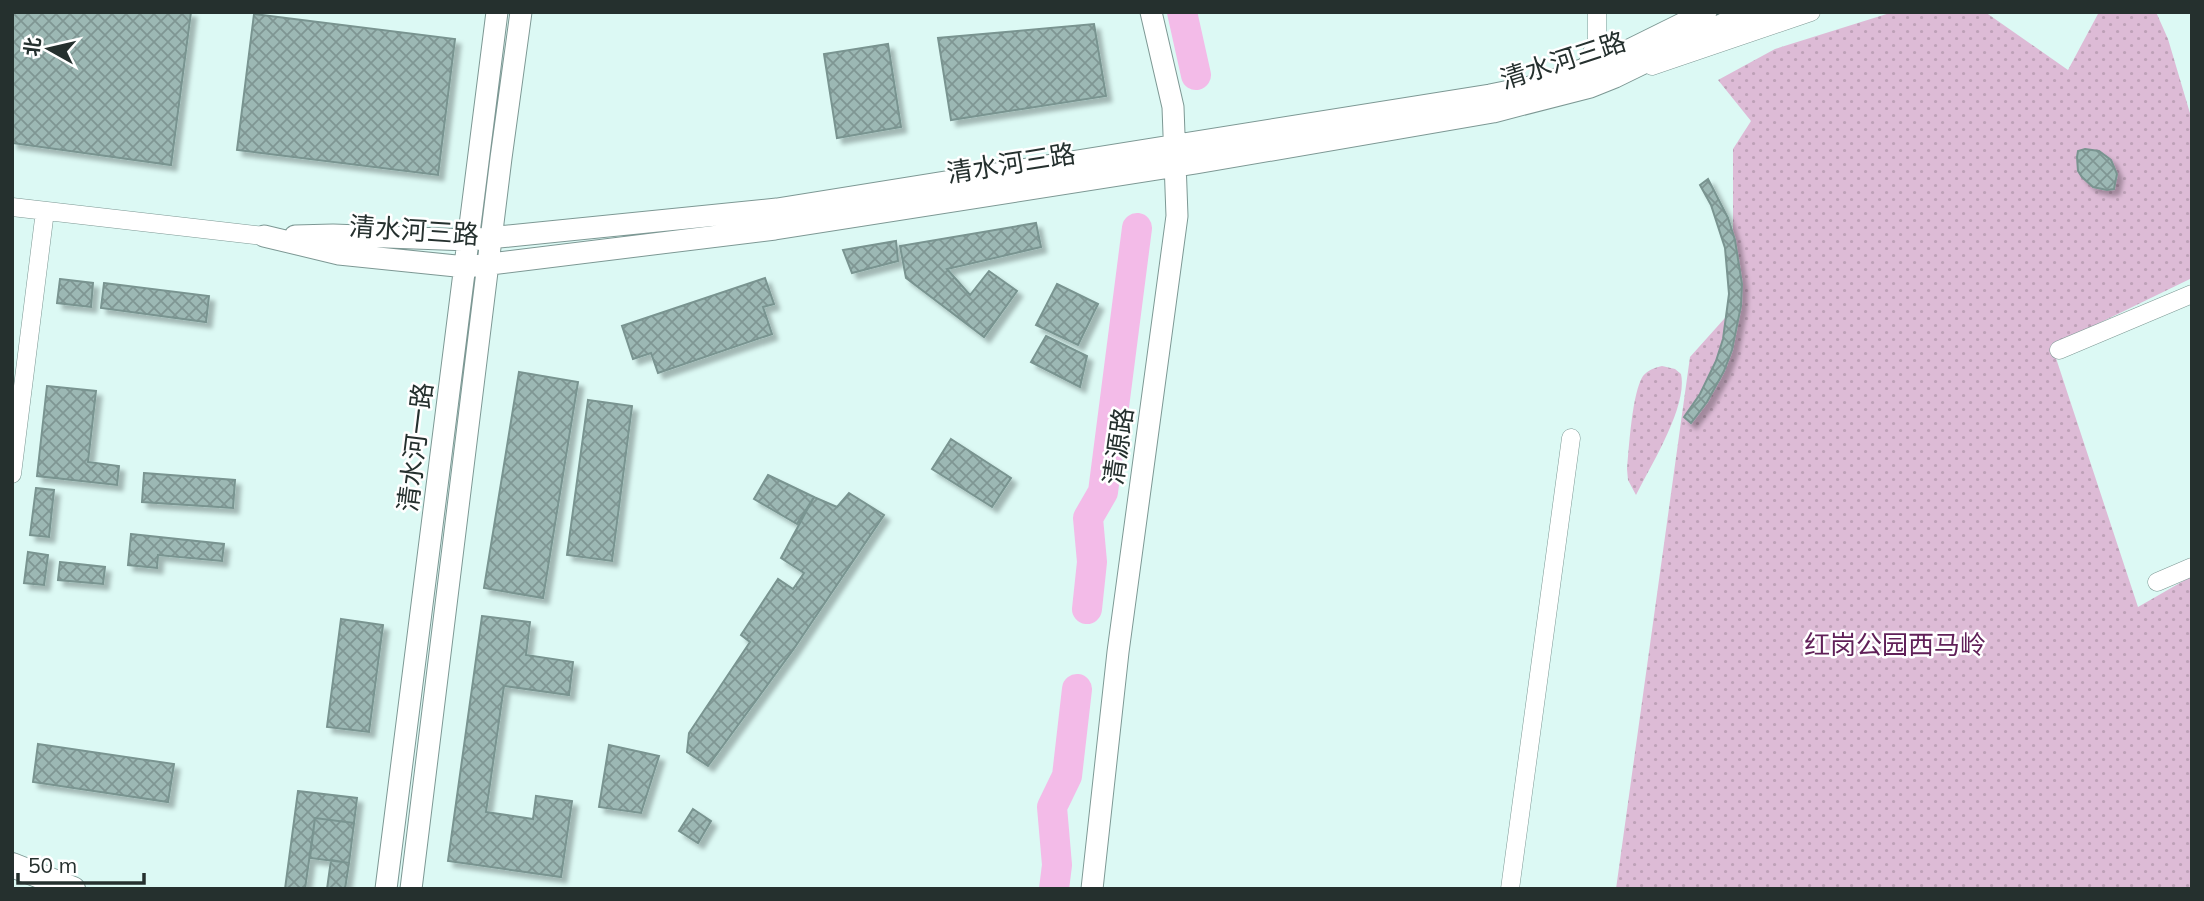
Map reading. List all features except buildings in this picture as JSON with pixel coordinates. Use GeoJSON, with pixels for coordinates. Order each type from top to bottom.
{"type":"FeatureCollection","features":[{"type":"Feature","properties":{"kind":"main road"},"geometry":{"type":"LineString","coordinates":[[12,865],[73,889]]}},
{"type":"Feature","properties":{"kind":"street","name":"清水河一路"},"geometry":{"type":"LineString","coordinates":[[386,889],[497,12]]}},
{"type":"Feature","properties":{"kind":"street","name":"清水河一路"},"geometry":{"type":"LineString","coordinates":[[411,889],[521,12]]}},
{"type":"Feature","properties":{"kind":"street","name":"清源路"},"geometry":{"type":"LineString","coordinates":[[1092,889],[1118,652],[1177,216],[1162,108],[1140,12]]}},
{"type":"Feature","properties":{"kind":"street","name":"清源路"},"geometry":{"type":"LineString","coordinates":[[1082,889],[1108,651],[1167,215],[1173,107],[1151,12]]}},
{"type":"Feature","properties":{"kind":"street"},"geometry":{"type":"LineString","coordinates":[[1588,77],[1597,40],[1597,12]]}},
{"type":"Feature","properties":{"kind":"street","name":"清水河三路"},"geometry":{"type":"LineString","coordinates":[[264,236],[332,235],[469,240],[777,209],[1493,112],[1588,77],[1609,60],[1706,12]]}},
{"type":"Feature","properties":{"kind":"street","name":"清水河三路"},"geometry":{"type":"LineString","coordinates":[[1588,77],[1615,77],[1748,12]]}},
{"type":"Feature","properties":{"kind":"street"},"geometry":{"type":"LineString","coordinates":[[1694,40],[1778,12]]}},
{"type":"Feature","properties":{"kind":"street"},"geometry":{"type":"LineString","coordinates":[[1615,77],[1686,57],[1811,12]]}},
{"type":"Feature","properties":{"kind":"street","name":"清水河三路"},"geometry":{"type":"LineString","coordinates":[[12,207],[264,236],[339,254],[466,267],[775,229],[1170,156]]}},
{"type":"Feature","properties":{"kind":"street"},"geometry":{"type":"LineString","coordinates":[[12,474],[45,211]]}},
{"type":"Feature","properties":{"kind":"street"},"geometry":{"type":"LineString","coordinates":[[2059,350],[2192,294]]}},
{"type":"Feature","properties":{"kind":"street"},"geometry":{"type":"LineString","coordinates":[[1510,889],[1571,438]]}},
{"type":"Feature","properties":{"kind":"street"},"geometry":{"type":"LineString","coordinates":[[2157,582],[2192,567]]}},
{"type":"Feature","properties":{"kind":"green space","name":"红岗公园西马岭"},"geometry":{"type":"Polygon","coordinates":[[[1893,12],[1985,12],[2068,70],[2099,12],[2156,12],[2168,39],[2192,120],[2192,278],[2052,346],[2138,607],[2192,576],[2192,889],[1616,889],[1690,357],[1733,309],[1733,149],[1751,121],[1718,80],[1775,49],[1893,12]]]}},
{"type":"Feature","properties":{"kind":"green space"},"geometry":{"type":"Polygon","coordinates":[[[1662,366],[1675,369],[1681,374],[1679,402],[1667,435],[1636,495],[1628,480],[1627,469],[1636,395],[1643,376],[1662,366]]]}},
{"type":"Feature","properties":{"kind":"waterway"},"geometry":{"type":"LineString","coordinates":[[1182,12],[1196,75]]}},
{"type":"Feature","properties":{"kind":"waterway"},"geometry":{"type":"LineString","coordinates":[[1087,609],[1092,562],[1088,518],[1103,492],[1137,228]]}},
{"type":"Feature","properties":{"kind":"waterway"},"geometry":{"type":"LineString","coordinates":[[1054,889],[1057,865],[1052,807],[1067,776],[1077,689]]}}]}
